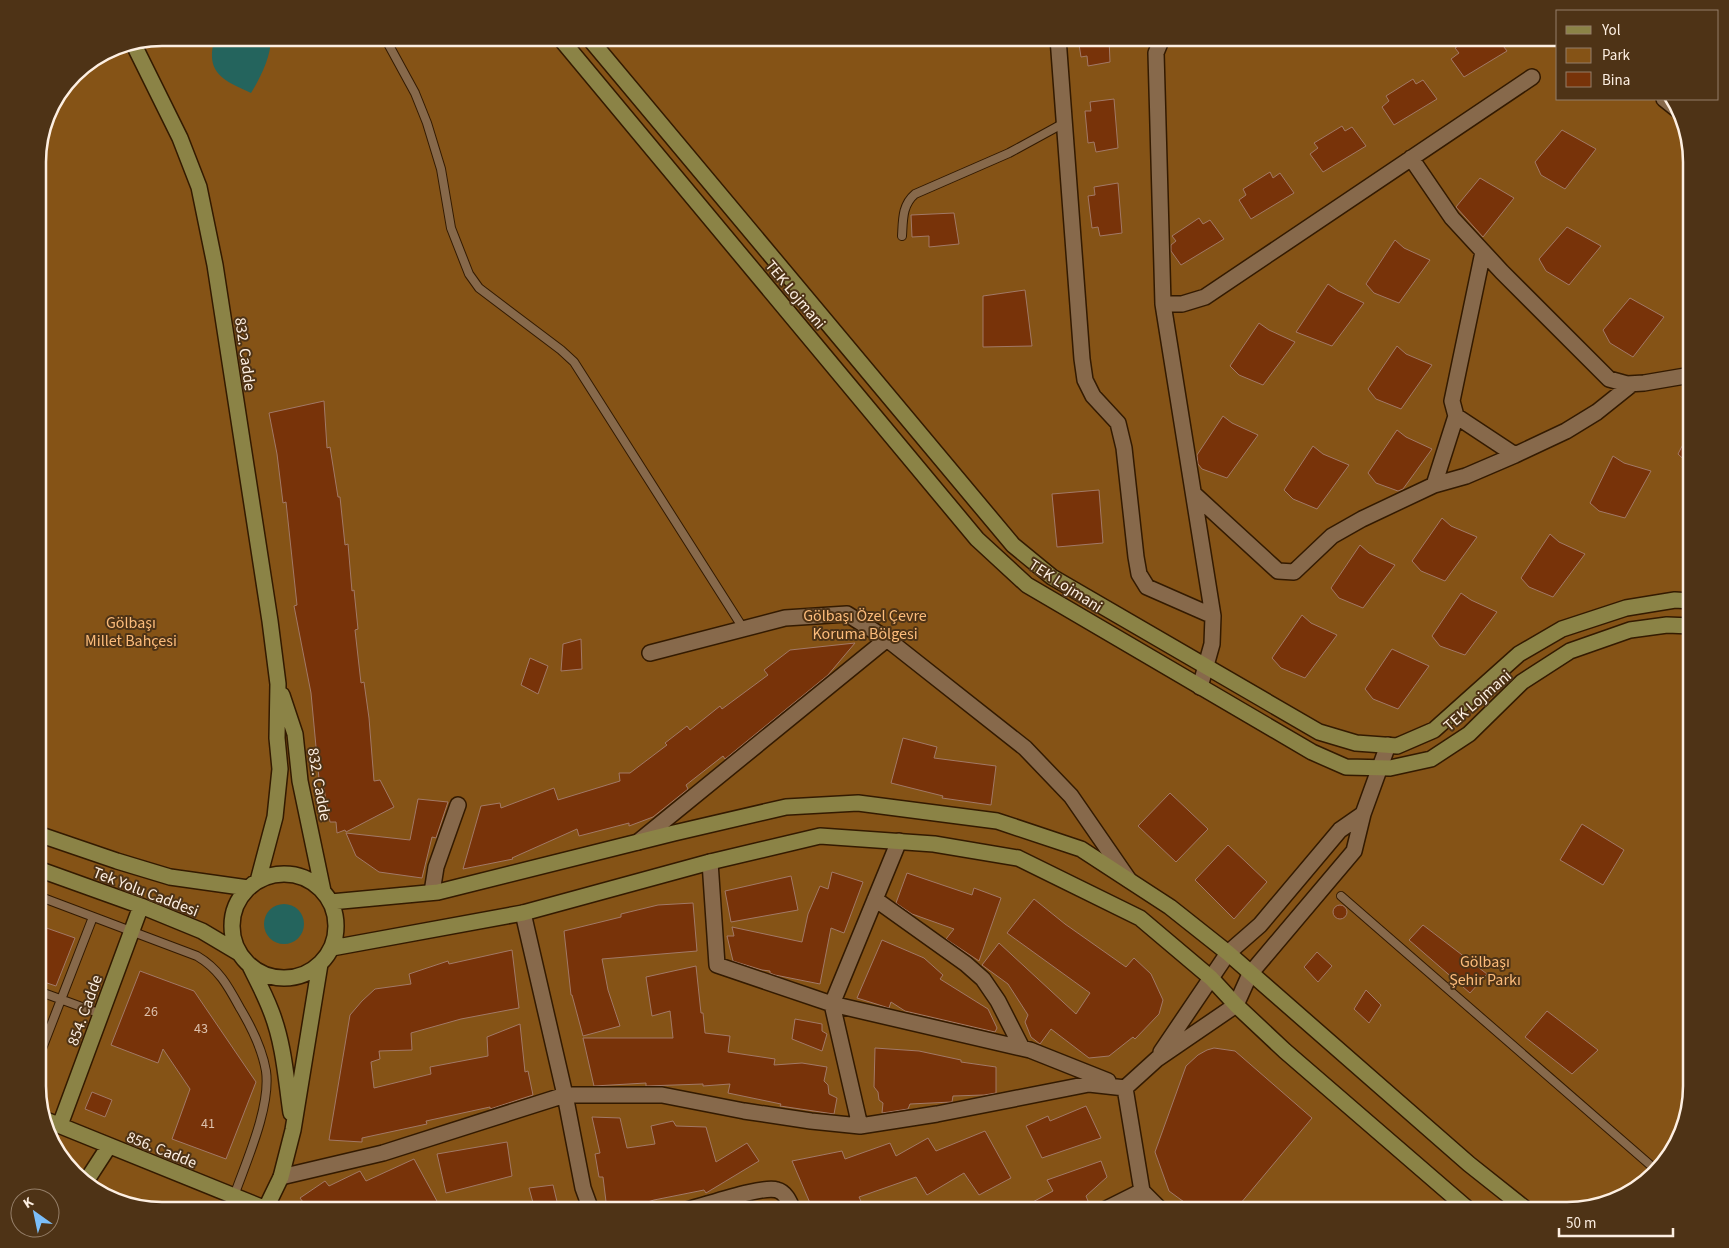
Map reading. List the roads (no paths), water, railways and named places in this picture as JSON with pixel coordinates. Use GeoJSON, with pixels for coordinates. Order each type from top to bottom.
{"type":"FeatureCollection","features":[{"type":"Feature","properties":{"kind":"street","name":"TEK Lojmani"},"geometry":{"type":"LineString","coordinates":[[567,46],[977,539],[1027,585],[1312,752],[1346,767],[1390,768],[1431,759],[1469,734],[1522,682],[1570,651],[1630,630],[1667,625],[1683,626]]}},
{"type":"Feature","properties":{"kind":"street","name":"TEK Lojmani"},"geometry":{"type":"LineString","coordinates":[[595,46],[1013,545],[1052,577],[1319,732],[1356,743],[1397,746],[1434,730],[1519,654],[1562,629],[1626,608],[1683,600]]}},
{"type":"Feature","properties":{"kind":"street"},"geometry":{"type":"LineString","coordinates":[[1059,46],[1085,380],[1094,396],[1118,422],[1124,448],[1139,574],[1147,587],[1213,616]]}},
{"type":"Feature","properties":{"kind":"street"},"geometry":{"type":"LineString","coordinates":[[1159,46],[1156,53],[1163,304],[1213,616],[1212,644],[1200,687]]}},
{"type":"Feature","properties":{"kind":"street","name":"832. Cadde"},"geometry":{"type":"LineString","coordinates":[[137,49],[180,138],[199,187],[217,275],[278,684],[277,738],[280,769],[279,790],[275,817],[253,885]]}},
{"type":"Feature","properties":{"kind":"street"},"geometry":{"type":"LineString","coordinates":[[1163,304],[1182,304],[1205,296],[1532,77]]}},
{"type":"Feature","properties":{"kind":"street"},"geometry":{"type":"LineString","coordinates":[[1411,158],[1452,218],[1483,252],[1609,379],[1632,384],[1683,376]]}},
{"type":"Feature","properties":{"kind":"street"},"geometry":{"type":"LineString","coordinates":[[1434,485],[1456,416],[1452,401],[1483,252]]}},
{"type":"Feature","properties":{"kind":"street"},"geometry":{"type":"LineString","coordinates":[[1194,494],[1278,571],[1294,572],[1332,536],[1362,519],[1434,485],[1466,476],[1566,432],[1597,412],[1632,384]]}},
{"type":"Feature","properties":{"kind":"street"},"geometry":{"type":"LineString","coordinates":[[1456,416],[1515,455]]}},
{"type":"Feature","properties":{"kind":"street"},"geometry":{"type":"LineString","coordinates":[[650,653],[785,618],[847,614],[887,639],[1025,748],[1071,796],[1129,880]]}},
{"type":"Feature","properties":{"kind":"street"},"geometry":{"type":"LineString","coordinates":[[638,842],[887,639]]}},
{"type":"Feature","properties":{"kind":"street","name":"832. Cadde"},"geometry":{"type":"LineString","coordinates":[[278,684],[295,734],[300,781],[327,896]]}},
{"type":"Feature","properties":{"kind":"street"},"geometry":{"type":"LineString","coordinates":[[281,1177],[383,1153],[565,1095],[662,1095],[811,1121],[860,1126],[937,1114],[1089,1084],[1125,1088],[1157,1059],[1236,1006],[1250,974],[1354,851],[1362,814],[1388,745]]}},
{"type":"Feature","properties":{"kind":"street"},"geometry":{"type":"LineString","coordinates":[[327,896],[432,892],[786,807],[858,803],[997,821],[1081,849],[1170,907],[1228,954],[1469,1164],[1517,1202]]}},
{"type":"Feature","properties":{"kind":"street"},"geometry":{"type":"LineString","coordinates":[[432,892],[436,867],[458,805]]}},
{"type":"Feature","properties":{"kind":"street"},"geometry":{"type":"LineString","coordinates":[[1157,1059],[1228,954],[1260,925],[1340,830],[1362,814]]}},
{"type":"Feature","properties":{"kind":"street"},"geometry":{"type":"LineString","coordinates":[[332,948],[523,913],[710,862],[820,836],[934,844],[1018,858],[1140,918],[1212,978],[1236,1006],[1284,1051],[1461,1202]]}},
{"type":"Feature","properties":{"kind":"street","name":"Tek Yolu Caddesi"},"geometry":{"type":"LineString","coordinates":[[46,837],[170,878],[253,885]]}},
{"type":"Feature","properties":{"kind":"street"},"geometry":{"type":"LineString","coordinates":[[860,1126],[832,1004],[898,841]]}},
{"type":"Feature","properties":{"kind":"street"},"geometry":{"type":"LineString","coordinates":[[710,862],[718,965],[832,1004],[1022,1048],[1125,1088]]}},
{"type":"Feature","properties":{"kind":"street","name":"Tek Yolu Caddesi"},"geometry":{"type":"LineString","coordinates":[[46,872],[202,931],[239,952]]}},
{"type":"Feature","properties":{"kind":"street"},"geometry":{"type":"LineString","coordinates":[[249,964],[262,973],[277,978],[293,977],[308,973],[320,964],[332,948],[336,932],[336,917],[327,896],[306,879],[285,874],[271,876],[253,885],[240,899],[234,912],[232,926],[234,940],[239,952],[249,964],[271,1010],[281,1043],[293,1130]]}},
{"type":"Feature","properties":{"kind":"street"},"geometry":{"type":"LineString","coordinates":[[874,899],[966,964],[983,979],[998,1001],[1022,1048]]}},
{"type":"Feature","properties":{"kind":"street","name":"854. Cadde"},"geometry":{"type":"LineString","coordinates":[[53,1123],[101,1014],[140,906]]}},
{"type":"Feature","properties":{"kind":"street"},"geometry":{"type":"LineString","coordinates":[[523,913],[565,1095],[583,1188],[588,1202]]}},
{"type":"Feature","properties":{"kind":"street"},"geometry":{"type":"LineString","coordinates":[[270,1202],[281,1177],[293,1130],[320,964]]}},
{"type":"Feature","properties":{"kind":"street"},"geometry":{"type":"LineString","coordinates":[[1125,1088],[1142,1191],[1153,1202]]}},
{"type":"Feature","properties":{"kind":"street","name":"856. Cadde"},"geometry":{"type":"LineString","coordinates":[[53,1123],[140,1160],[248,1202]]}},
{"type":"Feature","properties":{"kind":"street"},"geometry":{"type":"LineString","coordinates":[[90,1177],[109,1146]]}},
{"type":"Feature","properties":{"kind":"street"},"geometry":{"type":"LineString","coordinates":[[716,1202],[760,1190],[776,1189],[783,1192],[789,1202]]}},
{"type":"Feature","properties":{"kind":"street"},"geometry":{"type":"LineString","coordinates":[[1120,1202],[1142,1191]]}},
{"type":"Feature","properties":{"kind":"lane"},"geometry":{"type":"LineString","coordinates":[[389,46],[415,93],[427,123],[442,169],[451,228],[469,274],[480,288],[574,362],[744,628]]}},
{"type":"Feature","properties":{"kind":"lane"},"geometry":{"type":"LineString","coordinates":[[902,236],[904,209],[915,194],[1002,156],[1064,123]]}},
{"type":"Feature","properties":{"kind":"lane"},"geometry":{"type":"LineString","coordinates":[[1342,896],[1651,1166]]}},
{"type":"Feature","properties":{"kind":"lane"},"geometry":{"type":"LineString","coordinates":[[46,899],[191,953],[210,964],[234,998],[256,1037],[266,1072],[264,1102],[258,1129],[234,1196]]}},
{"type":"Feature","properties":{"kind":"lane"},"geometry":{"type":"LineString","coordinates":[[46,1038],[93,917]]}},
{"type":"Feature","properties":{"kind":"lane"},"geometry":{"type":"LineString","coordinates":[[46,995],[101,1014]]}},
{"type":"Feature","properties":{"kind":"water"},"geometry":{"type":"Polygon","coordinates":[[[213,46],[271,46],[265,66],[251,93],[225,80],[219,74],[214,68],[213,46]]]}},
{"type":"Feature","properties":{"kind":"water"},"geometry":{"type":"Polygon","coordinates":[[[280,904],[288,904],[295,907],[301,913],[304,924],[301,935],[295,941],[288,944],[280,944],[273,941],[267,935],[264,928],[264,920],[267,913],[273,907],[280,904]]]}},
{"type":"Feature","properties":{"kind":"park label","name":"Gölbaşı Özel Çevre Koruma Bölgesi"},"geometry":{"type":"Point","coordinates":[865,624]}},
{"type":"Feature","properties":{"kind":"park label","name":"Gölbaşı Millet Bahçesi"},"geometry":{"type":"Point","coordinates":[131,631]}},
{"type":"Feature","properties":{"kind":"park label","name":"Gölbaşı Şehir Parkı"},"geometry":{"type":"Point","coordinates":[1485,970]}}]}
